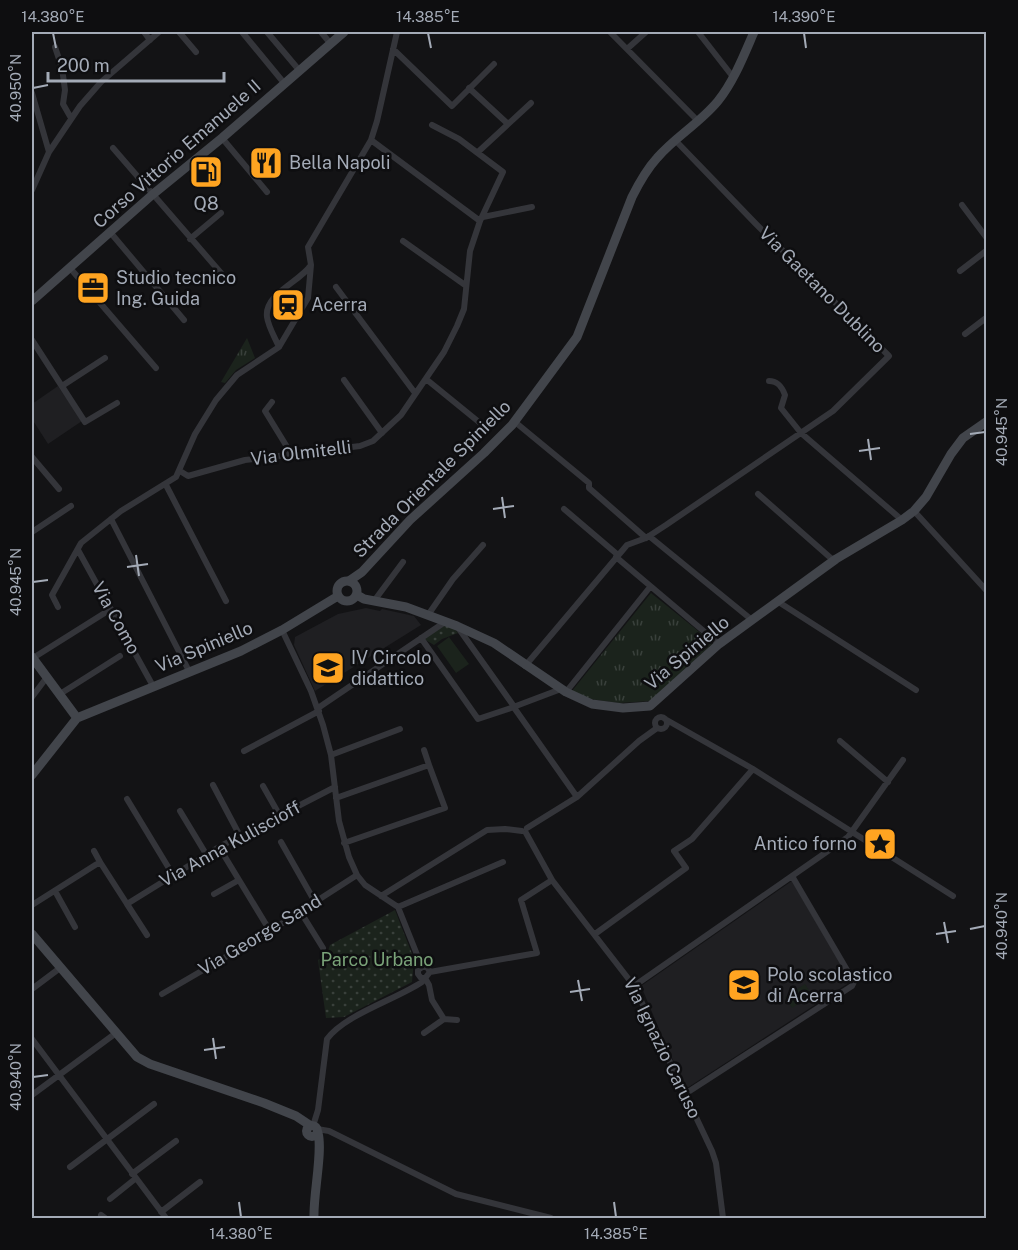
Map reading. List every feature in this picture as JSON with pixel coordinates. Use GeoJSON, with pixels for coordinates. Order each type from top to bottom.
{"type":"FeatureCollection","features":[{"type":"Feature","properties":{"kind":"street"},"geometry":{"type":"LineString","coordinates":[[144,32],[150,40]]}},
{"type":"Feature","properties":{"kind":"street"},"geometry":{"type":"LineString","coordinates":[[32,190],[49,152],[71,118],[101,82],[159,32]]}},
{"type":"Feature","properties":{"kind":"street"},"geometry":{"type":"LineString","coordinates":[[179,32],[196,52]]}},
{"type":"Feature","properties":{"kind":"street"},"geometry":{"type":"LineString","coordinates":[[242,32],[284,83]]}},
{"type":"Feature","properties":{"kind":"street"},"geometry":{"type":"LineString","coordinates":[[267,32],[299,70]]}},
{"type":"Feature","properties":{"kind":"street"},"geometry":{"type":"LineString","coordinates":[[321,32],[330,43]]}},
{"type":"Feature","properties":{"kind":"street","name":"Corso Vittorio Emanuele II"},"geometry":{"type":"LineString","coordinates":[[32,301],[152,195],[222,138],[344,32]]}},
{"type":"Feature","properties":{"kind":"street"},"geometry":{"type":"LineString","coordinates":[[58,607],[52,595],[81,543],[111,519],[176,477],[195,434],[216,400],[237,375],[279,347],[308,298],[311,265],[308,247],[371,140],[397,32]]}},
{"type":"Feature","properties":{"kind":"street"},"geometry":{"type":"LineString","coordinates":[[610,32],[698,121]]}},
{"type":"Feature","properties":{"kind":"street"},"geometry":{"type":"LineString","coordinates":[[627,49],[646,32]]}},
{"type":"Feature","properties":{"kind":"street"},"geometry":{"type":"LineString","coordinates":[[698,32],[733,77]]}},
{"type":"Feature","properties":{"kind":"street","name":"Strada Orientale Spiniello"},"geometry":{"type":"LineString","coordinates":[[349,581],[362,572],[410,520],[515,422],[577,337],[632,197],[656,158],[717,101],[733,77],[754,32]]}},
{"type":"Feature","properties":{"kind":"street"},"geometry":{"type":"LineString","coordinates":[[55,47],[62,68],[65,90],[63,104],[71,118]]}},
{"type":"Feature","properties":{"kind":"street"},"geometry":{"type":"LineString","coordinates":[[393,49],[452,106],[494,64]]}},
{"type":"Feature","properties":{"kind":"street"},"geometry":{"type":"LineString","coordinates":[[469,88],[508,124]]}},
{"type":"Feature","properties":{"kind":"street"},"geometry":{"type":"LineString","coordinates":[[32,93],[49,152]]}},
{"type":"Feature","properties":{"kind":"street"},"geometry":{"type":"LineString","coordinates":[[478,152],[531,103]]}},
{"type":"Feature","properties":{"kind":"street","name":"Via Olmitelli"},"geometry":{"type":"LineString","coordinates":[[180,471],[188,476],[245,460],[360,446],[373,441],[401,415],[444,352],[458,326],[464,309],[470,251],[503,172],[478,152],[432,125]]}},
{"type":"Feature","properties":{"kind":"street"},"geometry":{"type":"LineString","coordinates":[[222,138],[267,192]]}},
{"type":"Feature","properties":{"kind":"street"},"geometry":{"type":"LineString","coordinates":[[371,140],[482,219],[532,207]]}},
{"type":"Feature","properties":{"kind":"street","name":"Via Gaetano Dublino"},"geometry":{"type":"LineString","coordinates":[[525,666],[627,545],[648,537],[833,411],[889,356],[675,140]]}},
{"type":"Feature","properties":{"kind":"street"},"geometry":{"type":"LineString","coordinates":[[113,148],[221,273]]}},
{"type":"Feature","properties":{"kind":"street"},"geometry":{"type":"LineString","coordinates":[[32,172],[37,179]]}},
{"type":"Feature","properties":{"kind":"street"},"geometry":{"type":"LineString","coordinates":[[962,205],[987,237]]}},
{"type":"Feature","properties":{"kind":"street"},"geometry":{"type":"LineString","coordinates":[[190,239],[221,213]]}},
{"type":"Feature","properties":{"kind":"street"},"geometry":{"type":"LineString","coordinates":[[110,232],[184,320]]}},
{"type":"Feature","properties":{"kind":"street"},"geometry":{"type":"LineString","coordinates":[[403,241],[465,285]]}},
{"type":"Feature","properties":{"kind":"street"},"geometry":{"type":"LineString","coordinates":[[960,271],[987,251]]}},
{"type":"Feature","properties":{"kind":"street"},"geometry":{"type":"LineString","coordinates":[[279,347],[267,317],[267,310],[275,295],[305,274],[311,265]]}},
{"type":"Feature","properties":{"kind":"street"},"geometry":{"type":"LineString","coordinates":[[70,268],[156,368]]}},
{"type":"Feature","properties":{"kind":"street"},"geometry":{"type":"LineString","coordinates":[[336,287],[415,393]]}},
{"type":"Feature","properties":{"kind":"street"},"geometry":{"type":"LineString","coordinates":[[965,334],[987,318]]}},
{"type":"Feature","properties":{"kind":"street"},"geometry":{"type":"LineString","coordinates":[[32,340],[86,422],[117,403]]}},
{"type":"Feature","properties":{"kind":"street"},"geometry":{"type":"LineString","coordinates":[[62,386],[105,358]]}},
{"type":"Feature","properties":{"kind":"street"},"geometry":{"type":"LineString","coordinates":[[426,379],[485,427]]}},
{"type":"Feature","properties":{"kind":"street"},"geometry":{"type":"LineString","coordinates":[[344,380],[382,433]]}},
{"type":"Feature","properties":{"kind":"street"},"geometry":{"type":"LineString","coordinates":[[769,381],[782,387],[785,394],[781,408],[801,433],[902,520]]}},
{"type":"Feature","properties":{"kind":"street"},"geometry":{"type":"LineString","coordinates":[[272,402],[266,411],[292,455]]}},
{"type":"Feature","properties":{"kind":"street"},"geometry":{"type":"LineString","coordinates":[[515,422],[589,483],[589,488],[752,621]]}},
{"type":"Feature","properties":{"kind":"street","name":"Via Spiniello"},"geometry":{"type":"LineString","coordinates":[[349,581],[345,581],[337,588],[340,599],[348,602],[357,595],[364,599],[406,607],[457,626],[494,643],[525,666],[592,704],[652,709],[719,644],[833,560],[914,511],[926,497],[963,438],[987,422]]}},
{"type":"Feature","properties":{"kind":"street"},"geometry":{"type":"LineString","coordinates":[[32,457],[59,489]]}},
{"type":"Feature","properties":{"kind":"street"},"geometry":{"type":"LineString","coordinates":[[166,485],[226,601]]}},
{"type":"Feature","properties":{"kind":"street"},"geometry":{"type":"LineString","coordinates":[[758,494],[833,560]]}},
{"type":"Feature","properties":{"kind":"street"},"geometry":{"type":"LineString","coordinates":[[32,532],[71,506]]}},
{"type":"Feature","properties":{"kind":"street"},"geometry":{"type":"LineString","coordinates":[[564,509],[650,587],[719,644]]}},
{"type":"Feature","properties":{"kind":"street"},"geometry":{"type":"LineString","coordinates":[[914,511],[987,590]]}},
{"type":"Feature","properties":{"kind":"street"},"geometry":{"type":"LineString","coordinates":[[111,519],[189,671]]}},
{"type":"Feature","properties":{"kind":"street"},"geometry":{"type":"LineString","coordinates":[[428,615],[453,579],[483,546]]}},
{"type":"Feature","properties":{"kind":"street","name":"Via Como"},"geometry":{"type":"LineString","coordinates":[[78,550],[153,686]]}},
{"type":"Feature","properties":{"kind":"street"},"geometry":{"type":"LineString","coordinates":[[374,601],[403,562]]}},
{"type":"Feature","properties":{"kind":"street"},"geometry":{"type":"LineString","coordinates":[[349,581],[355,585],[357,595]]}},
{"type":"Feature","properties":{"kind":"street"},"geometry":{"type":"LineString","coordinates":[[421,639],[478,719],[564,690],[650,587]]}},
{"type":"Feature","properties":{"kind":"street","name":"Via Spiniello"},"geometry":{"type":"LineString","coordinates":[[77,718],[240,651],[282,630],[338,596]]}},
{"type":"Feature","properties":{"kind":"street"},"geometry":{"type":"LineString","coordinates":[[777,602],[916,690]]}},
{"type":"Feature","properties":{"kind":"street"},"geometry":{"type":"LineString","coordinates":[[32,775],[77,718],[32,657],[111,609]]}},
{"type":"Feature","properties":{"kind":"street"},"geometry":{"type":"LineString","coordinates":[[244,751],[318,710],[445,622]]}},
{"type":"Feature","properties":{"kind":"street"},"geometry":{"type":"LineString","coordinates":[[457,626],[577,796]]}},
{"type":"Feature","properties":{"kind":"street"},"geometry":{"type":"LineString","coordinates":[[282,630],[318,710],[331,755],[344,843],[357,874],[365,885],[398,907],[422,967]]}},
{"type":"Feature","properties":{"kind":"street"},"geometry":{"type":"LineString","coordinates":[[60,694],[120,656]]}},
{"type":"Feature","properties":{"kind":"street"},"geometry":{"type":"LineString","coordinates":[[32,697],[47,677]]}},
{"type":"Feature","properties":{"kind":"street"},"geometry":{"type":"LineString","coordinates":[[652,709],[677,726],[753,769],[953,896]]}},
{"type":"Feature","properties":{"kind":"street"},"geometry":{"type":"LineString","coordinates":[[652,709],[655,725]]}},
{"type":"Feature","properties":{"kind":"street"},"geometry":{"type":"LineString","coordinates":[[381,896],[487,830],[525,830],[577,796],[664,718]]}},
{"type":"Feature","properties":{"kind":"street"},"geometry":{"type":"LineString","coordinates":[[664,718],[666,727]]}},
{"type":"Feature","properties":{"kind":"street"},"geometry":{"type":"LineString","coordinates":[[655,725],[663,729],[677,726]]}},
{"type":"Feature","properties":{"kind":"street"},"geometry":{"type":"LineString","coordinates":[[331,755],[400,729]]}},
{"type":"Feature","properties":{"kind":"street"},"geometry":{"type":"LineString","coordinates":[[840,741],[888,782]]}},
{"type":"Feature","properties":{"kind":"street"},"geometry":{"type":"LineString","coordinates":[[344,843],[445,808],[424,750]]}},
{"type":"Feature","properties":{"kind":"street"},"geometry":{"type":"LineString","coordinates":[[634,986],[848,837],[903,760]]}},
{"type":"Feature","properties":{"kind":"street"},"geometry":{"type":"LineString","coordinates":[[336,798],[429,765]]}},
{"type":"Feature","properties":{"kind":"street"},"geometry":{"type":"LineString","coordinates":[[594,934],[686,868],[674,851],[692,839],[753,769]]}},
{"type":"Feature","properties":{"kind":"street"},"geometry":{"type":"LineString","coordinates":[[213,785],[240,836]]}},
{"type":"Feature","properties":{"kind":"street"},"geometry":{"type":"LineString","coordinates":[[263,786],[280,816]]}},
{"type":"Feature","properties":{"kind":"street","name":"Via Anna Kuliscioff"},"geometry":{"type":"LineString","coordinates":[[127,904],[206,854],[335,787]]}},
{"type":"Feature","properties":{"kind":"street"},"geometry":{"type":"LineString","coordinates":[[127,799],[173,874]]}},
{"type":"Feature","properties":{"kind":"street"},"geometry":{"type":"LineString","coordinates":[[180,812],[206,854]]}},
{"type":"Feature","properties":{"kind":"street","name":"Via Ignazio Caruso"},"geometry":{"type":"LineString","coordinates":[[525,830],[552,880],[634,986],[716,1163],[723,1218]]}},
{"type":"Feature","properties":{"kind":"street"},"geometry":{"type":"LineString","coordinates":[[281,842],[315,902]]}},
{"type":"Feature","properties":{"kind":"street"},"geometry":{"type":"LineString","coordinates":[[219,847],[270,931]]}},
{"type":"Feature","properties":{"kind":"street"},"geometry":{"type":"LineString","coordinates":[[94,850],[147,935]]}},
{"type":"Feature","properties":{"kind":"street"},"geometry":{"type":"LineString","coordinates":[[32,905],[100,862]]}},
{"type":"Feature","properties":{"kind":"street"},"geometry":{"type":"LineString","coordinates":[[398,907],[502,862]]}},
{"type":"Feature","properties":{"kind":"street","name":"Via George Sand"},"geometry":{"type":"LineString","coordinates":[[162,994],[270,931],[357,874]]}},
{"type":"Feature","properties":{"kind":"street"},"geometry":{"type":"LineString","coordinates":[[685,1094],[854,982],[792,876]]}},
{"type":"Feature","properties":{"kind":"street"},"geometry":{"type":"LineString","coordinates":[[214,894],[239,880]]}},
{"type":"Feature","properties":{"kind":"street"},"geometry":{"type":"LineString","coordinates":[[422,967],[419,968],[418,974],[421,978],[537,953],[521,900],[552,880]]}},
{"type":"Feature","properties":{"kind":"street"},"geometry":{"type":"LineString","coordinates":[[55,891],[75,927]]}},
{"type":"Feature","properties":{"kind":"street"},"geometry":{"type":"LineString","coordinates":[[300,911],[322,948]]}},
{"type":"Feature","properties":{"kind":"street"},"geometry":{"type":"LineString","coordinates":[[32,934],[137,1057],[150,1064],[287,1112],[312,1130],[329,1131],[456,1194],[550,1218]]}},
{"type":"Feature","properties":{"kind":"street"},"geometry":{"type":"LineString","coordinates":[[422,967],[427,967],[432,1000],[444,1019]]}},
{"type":"Feature","properties":{"kind":"street"},"geometry":{"type":"LineString","coordinates":[[32,989],[60,968]]}},
{"type":"Feature","properties":{"kind":"street"},"geometry":{"type":"LineString","coordinates":[[314,1218],[313,1199],[318,1160],[312,1130],[318,1110],[325,1046],[332,1033],[348,1022],[418,985],[428,975]]}},
{"type":"Feature","properties":{"kind":"street"},"geometry":{"type":"LineString","coordinates":[[424,1033],[444,1019],[457,1020]]}},
{"type":"Feature","properties":{"kind":"street"},"geometry":{"type":"LineString","coordinates":[[32,1095],[116,1033]]}},
{"type":"Feature","properties":{"kind":"street"},"geometry":{"type":"LineString","coordinates":[[32,1039],[166,1218]]}},
{"type":"Feature","properties":{"kind":"street"},"geometry":{"type":"LineString","coordinates":[[70,1167],[154,1104]]}},
{"type":"Feature","properties":{"kind":"street"},"geometry":{"type":"LineString","coordinates":[[110,1199],[176,1141]]}},
{"type":"Feature","properties":{"kind":"street"},"geometry":{"type":"LineString","coordinates":[[161,1212],[200,1182]]}},
{"type":"Feature","properties":{"kind":"shaded area"},"geometry":{"type":"Polygon","coordinates":[[[58,386],[82,421],[48,444],[32,419],[32,404],[58,386]]]}},
{"type":"Feature","properties":{"kind":"shaded area","name":"IV Circolo didattico"},"geometry":{"type":"Polygon","coordinates":[[[366,608],[414,616],[421,625],[315,691],[294,645],[295,637],[338,614],[366,608]]]}},
{"type":"Feature","properties":{"kind":"shaded area","name":"Polo scolastico di Acerra"},"geometry":{"type":"Polygon","coordinates":[[[792,881],[849,978],[847,984],[687,1088],[641,986],[792,881]]]}},
{"type":"Feature","properties":{"kind":"green space"},"geometry":{"type":"Polygon","coordinates":[[[247,338],[255,358],[236,370],[225,383],[221,382],[247,338]]]}},
{"type":"Feature","properties":{"kind":"green space"},"geometry":{"type":"Polygon","coordinates":[[[651,593],[713,643],[651,701],[619,703],[590,699],[572,691],[651,593]]]}},
{"type":"Feature","properties":{"kind":"green space"},"geometry":{"type":"Polygon","coordinates":[[[446,624],[458,633],[434,645],[424,639],[446,624]]]}},
{"type":"Feature","properties":{"kind":"green space"},"geometry":{"type":"Polygon","coordinates":[[[449,637],[469,664],[456,673],[437,646],[449,637]]]}},
{"type":"Feature","properties":{"kind":"green space","name":"Parco Urbano"},"geometry":{"type":"Polygon","coordinates":[[[395,910],[414,959],[412,982],[344,1017],[326,1018],[318,960],[327,954],[330,945],[395,910]]]}},
{"type":"Feature","properties":{"kind":"green space"},"geometry":{"type":"Polygon","coordinates":[[[805,984],[812,995],[792,1008],[785,997],[805,984]]]}},
{"type":"Feature","properties":{"kind":"place","name":"Bella Napoli"},"geometry":{"type":"Point","coordinates":[266,163]}},
{"type":"Feature","properties":{"kind":"place","name":"Q8"},"geometry":{"type":"Point","coordinates":[206,172]}},
{"type":"Feature","properties":{"kind":"place","name":"Studio tecnico Ing. Guida"},"geometry":{"type":"Point","coordinates":[93,288]}},
{"type":"Feature","properties":{"kind":"place","name":"Acerra"},"geometry":{"type":"Point","coordinates":[288,305]}},
{"type":"Feature","properties":{"kind":"place","name":"IV Circolo didattico"},"geometry":{"type":"Point","coordinates":[328,668]}},
{"type":"Feature","properties":{"kind":"place","name":"Antico forno"},"geometry":{"type":"Point","coordinates":[880,844]}},
{"type":"Feature","properties":{"kind":"place","name":"Polo scolastico di Acerra"},"geometry":{"type":"Point","coordinates":[744,985]}}]}
